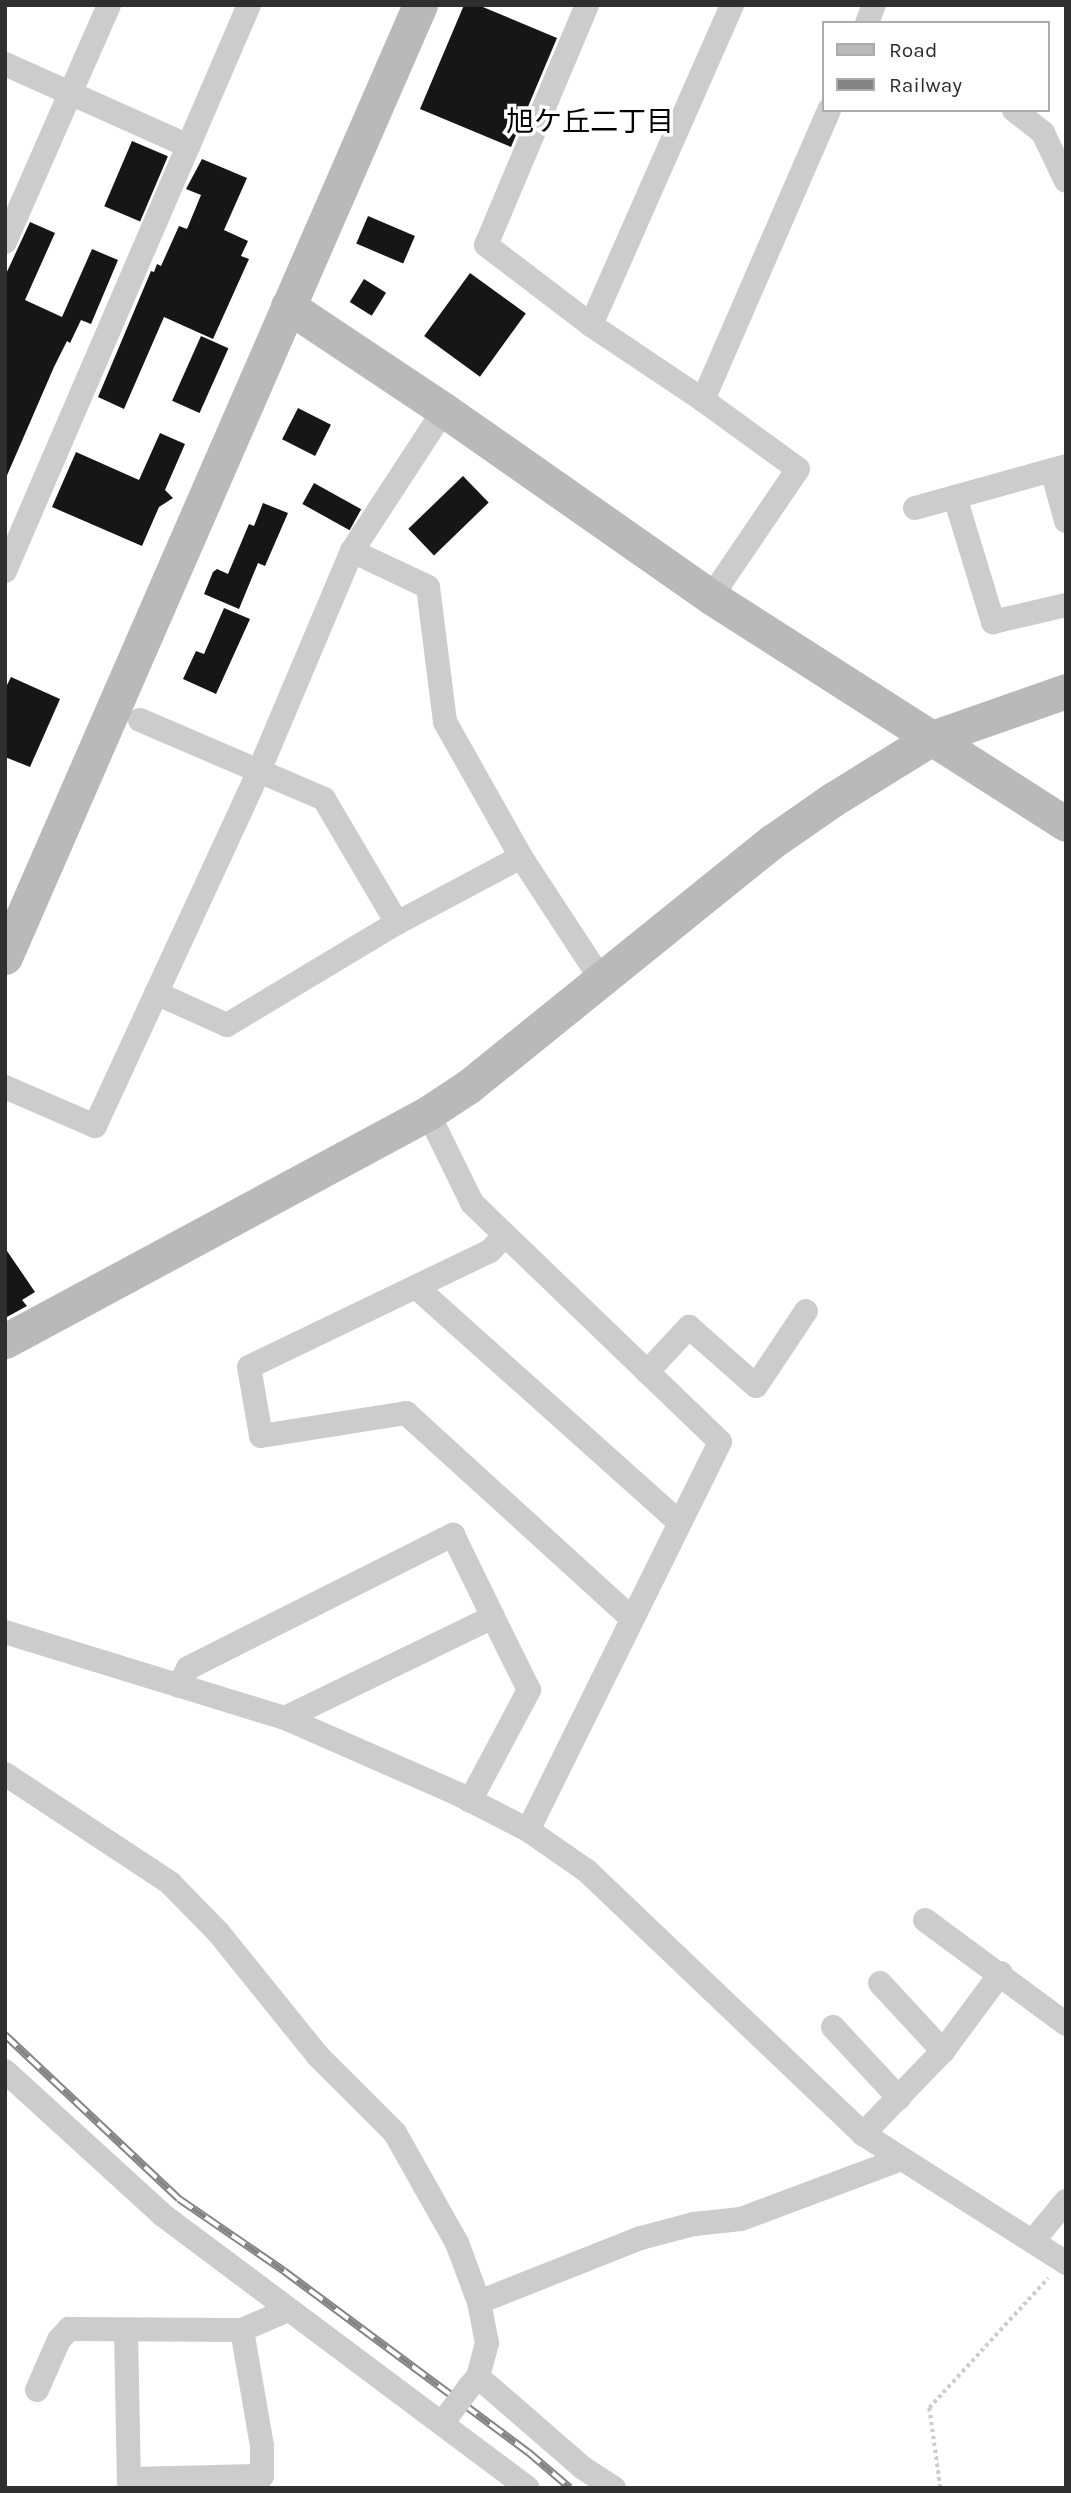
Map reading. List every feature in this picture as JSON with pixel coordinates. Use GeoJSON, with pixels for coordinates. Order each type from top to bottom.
{"type":"FeatureCollection","features":[{"type":"Feature","properties":{"kind":"street"},"geometry":{"type":"LineString","coordinates":[[5,242],[109,5]]}},
{"type":"Feature","properties":{"kind":"street"},"geometry":{"type":"LineString","coordinates":[[5,571],[249,5]]}},
{"type":"Feature","properties":{"kind":"street"},"geometry":{"type":"LineString","coordinates":[[5,957],[419,5]]}},
{"type":"Feature","properties":{"kind":"street"},"geometry":{"type":"LineString","coordinates":[[587,5],[486,245],[591,325],[703,400],[798,469],[711,597]]}},
{"type":"Feature","properties":{"kind":"street"},"geometry":{"type":"LineString","coordinates":[[591,325],[732,5]]}},
{"type":"Feature","properties":{"kind":"street"},"geometry":{"type":"LineString","coordinates":[[5,64],[188,146]]}},
{"type":"Feature","properties":{"kind":"street"},"geometry":{"type":"LineString","coordinates":[[703,400],[828,112]]}},
{"type":"Feature","properties":{"kind":"street"},"geometry":{"type":"LineString","coordinates":[[1018,112],[1055,129],[1066,181]]}},
{"type":"Feature","properties":{"kind":"street"},"geometry":{"type":"LineString","coordinates":[[288,306],[444,410],[711,597],[1066,824]]}},
{"type":"Feature","properties":{"kind":"street"},"geometry":{"type":"LineString","coordinates":[[5,1087],[95,1126],[259,771],[352,551],[444,410]]}},
{"type":"Feature","properties":{"kind":"street"},"geometry":{"type":"LineString","coordinates":[[915,508],[1059,468],[1066,521]]}},
{"type":"Feature","properties":{"kind":"street"},"geometry":{"type":"LineString","coordinates":[[955,497],[993,622],[1066,605]]}},
{"type":"Feature","properties":{"kind":"street"},"geometry":{"type":"LineString","coordinates":[[352,551],[428,587],[446,722],[521,857],[603,981]]}},
{"type":"Feature","properties":{"kind":"street"},"geometry":{"type":"LineString","coordinates":[[5,1341],[428,1113],[469,1086],[603,981],[773,841],[832,800],[932,738],[1066,691]]}},
{"type":"Feature","properties":{"kind":"street"},"geometry":{"type":"LineString","coordinates":[[140,720],[324,799],[397,923]]}},
{"type":"Feature","properties":{"kind":"street"},"geometry":{"type":"LineString","coordinates":[[156,993],[227,1026],[397,923],[521,857]]}},
{"type":"Feature","properties":{"kind":"street"},"geometry":{"type":"LineString","coordinates":[[428,1113],[472,1203],[720,1443],[678,1521],[528,1830]]}},
{"type":"Feature","properties":{"kind":"street"},"geometry":{"type":"LineString","coordinates":[[505,1235],[490,1251],[249,1367],[261,1436],[406,1413],[631,1618]]}},
{"type":"Feature","properties":{"kind":"street"},"geometry":{"type":"LineString","coordinates":[[416,1287],[678,1521]]}},
{"type":"Feature","properties":{"kind":"street"},"geometry":{"type":"LineString","coordinates":[[647,1372],[689,1328],[755,1386],[806,1311]]}},
{"type":"Feature","properties":{"kind":"street"},"geometry":{"type":"LineString","coordinates":[[180,1686],[188,1668],[453,1535],[529,1690],[470,1801]]}},
{"type":"Feature","properties":{"kind":"street"},"geometry":{"type":"LineString","coordinates":[[285,1718],[493,1618]]}},
{"type":"Feature","properties":{"kind":"street"},"geometry":{"type":"LineString","coordinates":[[5,1632],[285,1718],[528,1830],[587,1871],[863,2134],[899,2160],[1065,2262]]}},
{"type":"Feature","properties":{"kind":"street"},"geometry":{"type":"LineString","coordinates":[[5,1774],[170,1882],[218,1932],[318,2056],[395,2133],[457,2243],[479,2302],[487,2343],[473,2382],[444,2422]]}},
{"type":"Feature","properties":{"kind":"street"},"geometry":{"type":"LineString","coordinates":[[925,1920],[1001,1973],[1066,2024]]}},
{"type":"Feature","properties":{"kind":"street"},"geometry":{"type":"LineString","coordinates":[[863,2134],[943,2051],[1001,1973]]}},
{"type":"Feature","properties":{"kind":"street"},"geometry":{"type":"LineString","coordinates":[[880,1983],[943,2051]]}},
{"type":"Feature","properties":{"kind":"street"},"geometry":{"type":"LineString","coordinates":[[833,2027],[899,2098]]}},
{"type":"Feature","properties":{"kind":"street"},"geometry":{"type":"LineString","coordinates":[[5,2071],[164,2216],[288,2310],[444,2422],[528,2488]]}},
{"type":"Feature","properties":{"kind":"street"},"geometry":{"type":"LineString","coordinates":[[479,2302],[641,2238],[694,2224],[741,2218],[899,2160]]}},
{"type":"Feature","properties":{"kind":"street"},"geometry":{"type":"LineString","coordinates":[[1032,2241],[1066,2201]]}},
{"type":"Feature","properties":{"kind":"street"},"geometry":{"type":"LineString","coordinates":[[37,2390],[59,2340],[69,2329],[242,2330],[288,2310]]}},
{"type":"Feature","properties":{"kind":"street"},"geometry":{"type":"LineString","coordinates":[[126,2330],[129,2484],[262,2476],[262,2446],[242,2330]]}},
{"type":"Feature","properties":{"kind":"street"},"geometry":{"type":"LineString","coordinates":[[473,2382],[583,2468],[614,2488]]}},
{"type":"Feature","properties":{"kind":"path"},"geometry":{"type":"LineString","coordinates":[[940,2488],[929,2408],[1065,2262]]}},
{"type":"Feature","properties":{"kind":"building"},"geometry":{"type":"Polygon","coordinates":[[[464,5],[478,5],[557,38],[511,147],[420,109],[464,5]]]}},
{"type":"Feature","properties":{"kind":"building"},"geometry":{"type":"Polygon","coordinates":[[[132,141],[168,156],[140,222],[104,206],[132,141]]]}},
{"type":"Feature","properties":{"kind":"building"},"geometry":{"type":"Polygon","coordinates":[[[202,159],[247,178],[224,230],[248,241],[241,256],[249,259],[213,339],[164,317],[124,409],[98,397],[151,271],[154,272],[157,264],[161,266],[179,226],[187,229],[201,195],[186,189],[202,159]]]}},
{"type":"Feature","properties":{"kind":"building"},"geometry":{"type":"Polygon","coordinates":[[[368,216],[415,236],[403,264],[356,244],[368,216]]]}},
{"type":"Feature","properties":{"kind":"building"},"geometry":{"type":"Polygon","coordinates":[[[30,222],[55,233],[25,300],[62,317],[92,249],[118,260],[91,324],[81,320],[70,343],[67,341],[5,480],[5,276],[30,222]]]}},
{"type":"Feature","properties":{"kind":"building"},"geometry":{"type":"Polygon","coordinates":[[[470,273],[526,314],[480,377],[424,336],[470,273]]]}},
{"type":"Feature","properties":{"kind":"building"},"geometry":{"type":"Polygon","coordinates":[[[364,279],[386,293],[372,316],[350,302],[364,279]]]}},
{"type":"Feature","properties":{"kind":"building"},"geometry":{"type":"Polygon","coordinates":[[[201,336],[228,348],[200,413],[172,401],[201,336]]]}},
{"type":"Feature","properties":{"kind":"building"},"geometry":{"type":"Polygon","coordinates":[[[298,408],[331,425],[315,456],[282,439],[298,408]]]}},
{"type":"Feature","properties":{"kind":"building"},"geometry":{"type":"Polygon","coordinates":[[[160,433],[185,444],[165,490],[173,498],[159,507],[142,546],[52,507],[76,452],[139,480],[160,433]]]}},
{"type":"Feature","properties":{"kind":"building"},"geometry":{"type":"Polygon","coordinates":[[[463,476],[489,503],[434,555],[408,529],[463,476]]]}},
{"type":"Feature","properties":{"kind":"building"},"geometry":{"type":"Polygon","coordinates":[[[314,483],[361,509],[350,530],[302,504],[314,483]]]}},
{"type":"Feature","properties":{"kind":"building"},"geometry":{"type":"Polygon","coordinates":[[[263,503],[288,513],[265,566],[258,563],[239,609],[204,594],[213,572],[217,569],[228,574],[249,524],[254,526],[263,503]]]}},
{"type":"Feature","properties":{"kind":"building"},"geometry":{"type":"Polygon","coordinates":[[[224,608],[250,619],[216,694],[183,679],[196,651],[204,654],[224,608]]]}},
{"type":"Feature","properties":{"kind":"building"},"geometry":{"type":"Polygon","coordinates":[[[11,677],[60,699],[30,767],[5,757],[5,689],[11,677]]]}},
{"type":"Feature","properties":{"kind":"building"},"geometry":{"type":"Polygon","coordinates":[[[5,1248],[35,1292],[22,1300],[27,1306],[5,1318],[5,1248]]]}},
{"type":"Feature","properties":{"kind":"railway"},"geometry":{"type":"LineString","coordinates":[[5,2035],[179,2199],[284,2271],[528,2452],[570,2488]]}},
{"type":"Feature","properties":{"kind":"district","name":"旭ケ丘二丁目"},"geometry":{"type":"Point","coordinates":[590,122]}}]}
